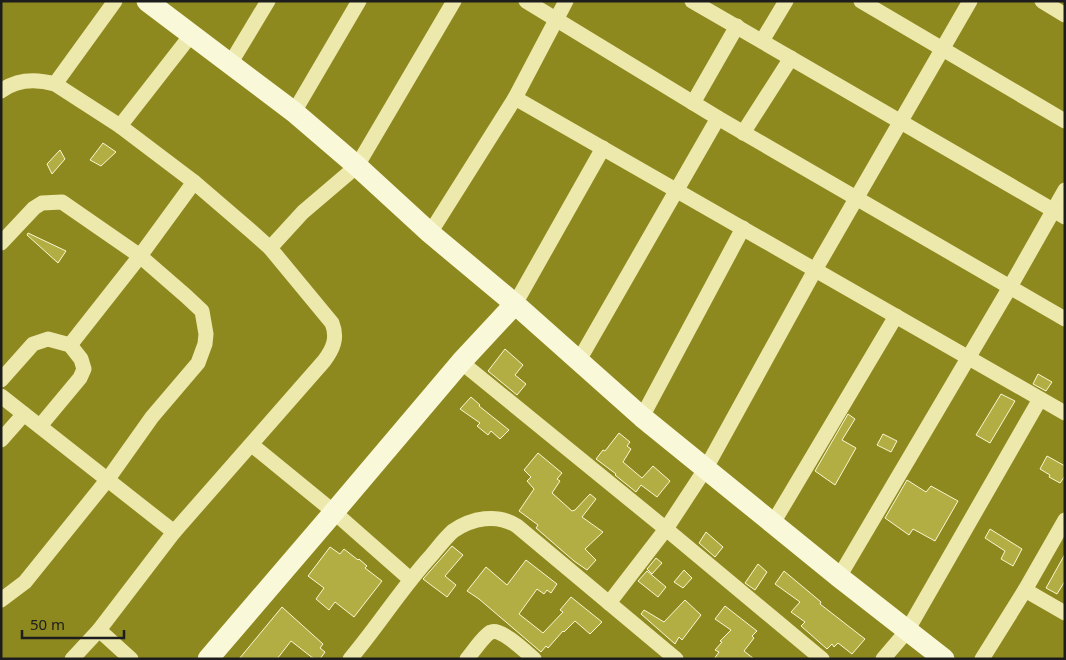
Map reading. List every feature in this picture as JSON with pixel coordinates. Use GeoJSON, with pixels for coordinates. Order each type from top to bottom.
{"type":"FeatureCollection","features":[{"type":"Feature","properties":{"kind":"street"},"geometry":{"type":"LineString","coordinates":[[56,84],[115,1]]}},
{"type":"Feature","properties":{"kind":"street"},"geometry":{"type":"LineString","coordinates":[[230,64],[268,1]]}},
{"type":"Feature","properties":{"kind":"street"},"geometry":{"type":"LineString","coordinates":[[294,112],[359,1]]}},
{"type":"Feature","properties":{"kind":"street"},"geometry":{"type":"LineString","coordinates":[[270,248],[303,212],[357,166],[454,1]]}},
{"type":"Feature","properties":{"kind":"street"},"geometry":{"type":"LineString","coordinates":[[526,1],[743,133],[1065,319]]}},
{"type":"Feature","properties":{"kind":"street"},"geometry":{"type":"LineString","coordinates":[[430,233],[515,98],[566,1]]}},
{"type":"Feature","properties":{"kind":"street"},"geometry":{"type":"LineString","coordinates":[[692,1],[1059,213]]}},
{"type":"Feature","properties":{"kind":"street"},"geometry":{"type":"LineString","coordinates":[[762,41],[786,1]]}},
{"type":"Feature","properties":{"kind":"street"},"geometry":{"type":"LineString","coordinates":[[861,1],[1065,121]]}},
{"type":"Feature","properties":{"kind":"street"},"geometry":{"type":"LineString","coordinates":[[609,603],[666,529],[706,468],[815,270],[970,1]]}},
{"type":"Feature","properties":{"kind":"street"},"geometry":{"type":"LineString","coordinates":[[1042,1],[1065,14]]}},
{"type":"Feature","properties":{"kind":"street"},"geometry":{"type":"LineString","coordinates":[[156,4],[191,35],[294,112],[357,166],[430,233],[516,304],[642,418],[944,659]]}},
{"type":"Feature","properties":{"kind":"street"},"geometry":{"type":"LineString","coordinates":[[693,103],[737,26]]}},
{"type":"Feature","properties":{"kind":"street"},"geometry":{"type":"LineString","coordinates":[[120,126],[191,35]]}},
{"type":"Feature","properties":{"kind":"street"},"geometry":{"type":"LineString","coordinates":[[743,133],[791,58]]}},
{"type":"Feature","properties":{"kind":"street"},"geometry":{"type":"LineString","coordinates":[[1,92],[18,82],[33,80],[56,84],[120,126],[194,182],[270,248],[332,323],[336,332],[332,350],[252,445],[174,532],[99,630],[72,659]]}},
{"type":"Feature","properties":{"kind":"street"},"geometry":{"type":"LineString","coordinates":[[515,98],[1065,413]]}},
{"type":"Feature","properties":{"kind":"street"},"geometry":{"type":"LineString","coordinates":[[578,362],[718,118]]}},
{"type":"Feature","properties":{"kind":"street"},"geometry":{"type":"LineString","coordinates":[[208,659],[461,362],[516,304],[603,148]]}},
{"type":"Feature","properties":{"kind":"street"},"geometry":{"type":"LineString","coordinates":[[70,345],[140,256],[194,182]]}},
{"type":"Feature","properties":{"kind":"street"},"geometry":{"type":"LineString","coordinates":[[839,577],[1010,287],[1059,213],[1065,190]]}},
{"type":"Feature","properties":{"kind":"street"},"geometry":{"type":"LineString","coordinates":[[1,244],[34,208],[42,203],[62,202],[140,256],[202,311],[206,334],[205,344],[198,363],[152,417],[108,480],[25,582],[1,600]]}},
{"type":"Feature","properties":{"kind":"street"},"geometry":{"type":"LineString","coordinates":[[642,418],[743,228]]}},
{"type":"Feature","properties":{"kind":"street"},"geometry":{"type":"LineString","coordinates":[[773,523],[896,316]]}},
{"type":"Feature","properties":{"kind":"street"},"geometry":{"type":"LineString","coordinates":[[1,380],[33,344],[48,340],[70,345],[81,359],[84,369],[80,378],[40,426]]}},
{"type":"Feature","properties":{"kind":"street"},"geometry":{"type":"LineString","coordinates":[[461,362],[822,659]]}},
{"type":"Feature","properties":{"kind":"street"},"geometry":{"type":"LineString","coordinates":[[1,396],[174,532]]}},
{"type":"Feature","properties":{"kind":"street"},"geometry":{"type":"LineString","coordinates":[[883,659],[907,631],[1040,399]]}},
{"type":"Feature","properties":{"kind":"street"},"geometry":{"type":"LineString","coordinates":[[1,440],[24,414]]}},
{"type":"Feature","properties":{"kind":"street"},"geometry":{"type":"LineString","coordinates":[[252,445],[334,512],[410,579]]}},
{"type":"Feature","properties":{"kind":"street"},"geometry":{"type":"LineString","coordinates":[[355,657],[410,579],[453,532],[475,520],[502,518],[517,526],[676,659]]}},
{"type":"Feature","properties":{"kind":"street"},"geometry":{"type":"LineString","coordinates":[[982,659],[1025,590],[1065,520]]}},
{"type":"Feature","properties":{"kind":"street"},"geometry":{"type":"LineString","coordinates":[[1025,590],[1065,613]]}},
{"type":"Feature","properties":{"kind":"street"},"geometry":{"type":"LineString","coordinates":[[99,630],[132,659]]}},
{"type":"Feature","properties":{"kind":"street"},"geometry":{"type":"LineString","coordinates":[[467,659],[489,632],[495,630],[503,634],[534,659]]}},
{"type":"Feature","properties":{"kind":"building"},"geometry":{"type":"Polygon","coordinates":[[[103,143],[116,152],[101,166],[90,160],[103,143]]]}},
{"type":"Feature","properties":{"kind":"building"},"geometry":{"type":"Polygon","coordinates":[[[60,150],[65,159],[52,174],[47,164],[60,150]]]}},
{"type":"Feature","properties":{"kind":"building"},"geometry":{"type":"Polygon","coordinates":[[[28,233],[66,251],[58,263],[27,235],[28,233]]]}},
{"type":"Feature","properties":{"kind":"building"},"geometry":{"type":"Polygon","coordinates":[[[505,349],[523,365],[515,375],[526,384],[517,395],[488,371],[505,349]]]}},
{"type":"Feature","properties":{"kind":"building"},"geometry":{"type":"Polygon","coordinates":[[[1038,374],[1052,382],[1046,391],[1033,384],[1038,374]]]}},
{"type":"Feature","properties":{"kind":"building"},"geometry":{"type":"Polygon","coordinates":[[[1001,394],[1015,401],[990,443],[976,435],[1001,394]]]}},
{"type":"Feature","properties":{"kind":"building"},"geometry":{"type":"Polygon","coordinates":[[[471,397],[479,406],[509,430],[500,439],[491,431],[488,435],[477,426],[480,423],[460,409],[471,397]]]}},
{"type":"Feature","properties":{"kind":"building"},"geometry":{"type":"Polygon","coordinates":[[[848,414],[855,419],[842,440],[856,448],[835,485],[815,471],[848,414]]]}},
{"type":"Feature","properties":{"kind":"building"},"geometry":{"type":"Polygon","coordinates":[[[619,433],[630,442],[627,446],[631,449],[623,462],[642,478],[653,466],[670,481],[657,497],[641,485],[636,492],[596,459],[619,433]]]}},
{"type":"Feature","properties":{"kind":"building"},"geometry":{"type":"Polygon","coordinates":[[[883,434],[897,441],[891,452],[877,445],[883,434]]]}},
{"type":"Feature","properties":{"kind":"building"},"geometry":{"type":"Polygon","coordinates":[[[538,453],[562,473],[557,479],[560,481],[552,493],[572,511],[590,494],[596,499],[582,517],[603,532],[585,549],[596,560],[587,570],[536,528],[538,525],[519,511],[534,489],[527,481],[531,477],[524,470],[538,453]]]}},
{"type":"Feature","properties":{"kind":"building"},"geometry":{"type":"Polygon","coordinates":[[[1047,456],[1065,466],[1065,476],[1060,483],[1040,469],[1047,456]]]}},
{"type":"Feature","properties":{"kind":"building"},"geometry":{"type":"Polygon","coordinates":[[[907,480],[926,492],[931,486],[958,501],[935,541],[913,529],[909,535],[885,518],[907,480]]]}},
{"type":"Feature","properties":{"kind":"building"},"geometry":{"type":"Polygon","coordinates":[[[990,529],[1022,549],[1013,566],[1001,559],[1005,551],[985,538],[990,529]]]}},
{"type":"Feature","properties":{"kind":"building"},"geometry":{"type":"Polygon","coordinates":[[[706,532],[723,547],[715,557],[699,543],[706,532]]]}},
{"type":"Feature","properties":{"kind":"building"},"geometry":{"type":"Polygon","coordinates":[[[452,546],[463,555],[445,576],[456,585],[447,597],[423,579],[452,546]]]}},
{"type":"Feature","properties":{"kind":"building"},"geometry":{"type":"Polygon","coordinates":[[[330,547],[340,554],[344,549],[359,559],[367,566],[365,568],[382,581],[354,617],[335,602],[329,610],[316,599],[324,588],[308,576],[330,547]]]}},
{"type":"Feature","properties":{"kind":"building"},"geometry":{"type":"Polygon","coordinates":[[[1065,554],[1065,581],[1057,594],[1046,588],[1065,554]]]}},
{"type":"Feature","properties":{"kind":"building"},"geometry":{"type":"Polygon","coordinates":[[[656,558],[662,563],[652,574],[647,569],[656,558]]]}},
{"type":"Feature","properties":{"kind":"building"},"geometry":{"type":"Polygon","coordinates":[[[526,560],[557,584],[551,593],[547,590],[544,594],[537,589],[519,614],[543,633],[563,612],[560,610],[571,597],[602,622],[590,634],[575,621],[548,648],[546,646],[541,652],[467,591],[486,567],[507,585],[526,560]]]}},
{"type":"Feature","properties":{"kind":"building"},"geometry":{"type":"Polygon","coordinates":[[[758,564],[767,572],[755,590],[745,583],[758,564]]]}},
{"type":"Feature","properties":{"kind":"building"},"geometry":{"type":"Polygon","coordinates":[[[684,570],[692,578],[683,588],[674,582],[684,570]]]}},
{"type":"Feature","properties":{"kind":"building"},"geometry":{"type":"Polygon","coordinates":[[[647,571],[666,587],[658,597],[638,581],[647,571]]]}},
{"type":"Feature","properties":{"kind":"building"},"geometry":{"type":"Polygon","coordinates":[[[784,571],[821,602],[820,604],[865,639],[852,654],[838,643],[834,647],[832,644],[827,649],[801,626],[805,622],[791,612],[800,602],[775,584],[784,571]]]}},
{"type":"Feature","properties":{"kind":"building"},"geometry":{"type":"Polygon","coordinates":[[[685,600],[701,615],[682,640],[679,637],[675,644],[641,614],[644,610],[664,622],[685,600]]]}},
{"type":"Feature","properties":{"kind":"building"},"geometry":{"type":"Polygon","coordinates":[[[725,606],[757,631],[744,651],[754,659],[714,659],[719,652],[715,650],[722,642],[720,641],[731,630],[715,619],[725,606]]]}},
{"type":"Feature","properties":{"kind":"building"},"geometry":{"type":"Polygon","coordinates":[[[282,607],[323,644],[320,648],[325,652],[320,659],[314,659],[291,641],[277,659],[239,659],[282,607]]]}}]}
